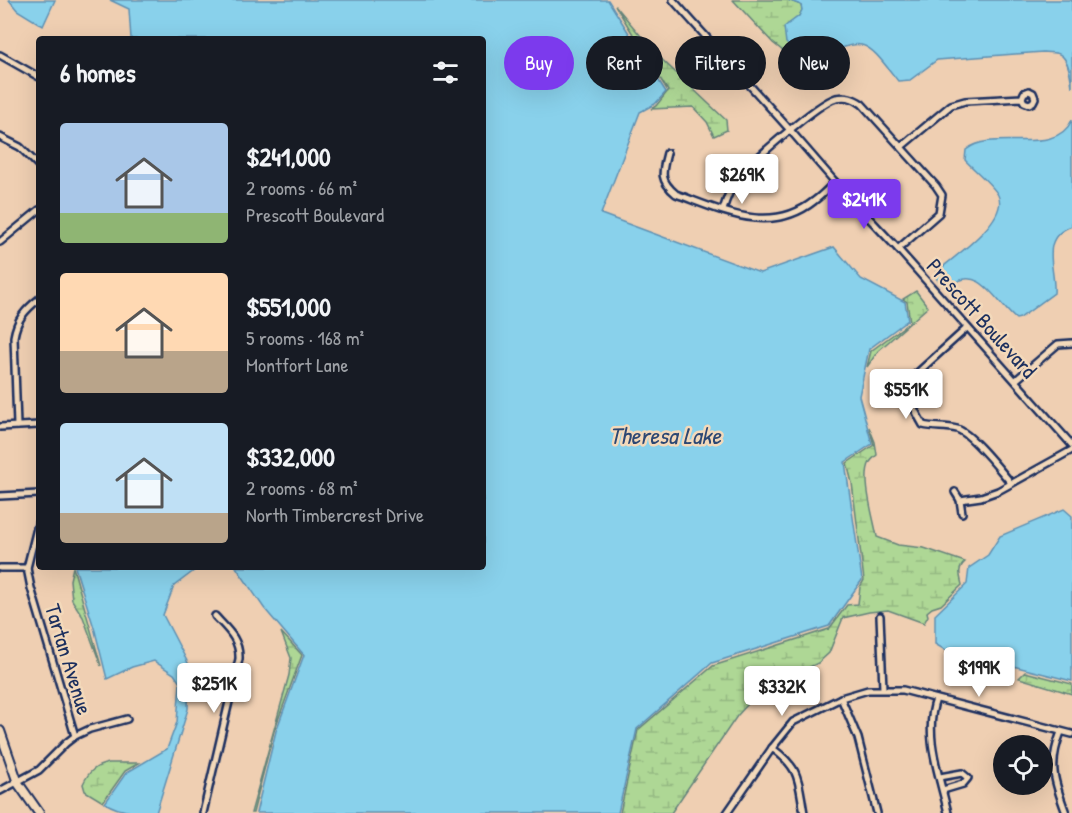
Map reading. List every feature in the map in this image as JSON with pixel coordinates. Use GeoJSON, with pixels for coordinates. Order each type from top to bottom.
{"type":"FeatureCollection","features":[{"type":"Feature","properties":{"kind":"street","name":"Prescott Boulevard"},"geometry":{"type":"LineString","coordinates":[[672,0],[1016,380],[1072,447]]}},
{"type":"Feature","properties":{"kind":"street"},"geometry":{"type":"LineString","coordinates":[[0,55],[36,75]]}},
{"type":"Feature","properties":{"kind":"street"},"geometry":{"type":"LineString","coordinates":[[723,210],[736,180],[790,130],[824,103],[845,97],[853,98],[862,104],[942,195],[939,213],[898,249]]}},
{"type":"Feature","properties":{"kind":"street"},"geometry":{"type":"LineString","coordinates":[[901,147],[951,105],[965,101],[1022,98]]}},
{"type":"Feature","properties":{"kind":"street"},"geometry":{"type":"LineString","coordinates":[[1,140],[20,147],[36,163]]}},
{"type":"Feature","properties":{"kind":"street"},"geometry":{"type":"LineString","coordinates":[[667,153],[663,177],[666,186],[676,194],[754,219],[774,218],[792,213],[813,203],[835,182]]}},
{"type":"Feature","properties":{"kind":"street"},"geometry":{"type":"LineString","coordinates":[[0,242],[36,212]]}},
{"type":"Feature","properties":{"kind":"street"},"geometry":{"type":"LineString","coordinates":[[17,426],[14,337],[16,326],[26,310],[36,302]]}},
{"type":"Feature","properties":{"kind":"street"},"geometry":{"type":"LineString","coordinates":[[967,328],[915,375],[910,384],[910,398],[914,411],[923,425],[935,429],[949,427],[960,429],[1011,483]]}},
{"type":"Feature","properties":{"kind":"street"},"geometry":{"type":"LineString","coordinates":[[1016,380],[1058,344],[1072,343]]}},
{"type":"Feature","properties":{"kind":"street"},"geometry":{"type":"LineString","coordinates":[[0,427],[36,425]]}},
{"type":"Feature","properties":{"kind":"street"},"geometry":{"type":"LineString","coordinates":[[960,500],[981,497],[1011,483],[1072,447]]}},
{"type":"Feature","properties":{"kind":"street"},"geometry":{"type":"LineString","coordinates":[[955,492],[960,500],[962,513]]}},
{"type":"Feature","properties":{"kind":"street"},"geometry":{"type":"LineString","coordinates":[[0,496],[36,494]]}},
{"type":"Feature","properties":{"kind":"street","name":"Tartan Avenue"},"geometry":{"type":"LineString","coordinates":[[36,532],[27,568],[75,736]]}},
{"type":"Feature","properties":{"kind":"street"},"geometry":{"type":"LineString","coordinates":[[0,568],[27,568]]}},
{"type":"Feature","properties":{"kind":"street"},"geometry":{"type":"LineString","coordinates":[[203,813],[240,652],[234,637],[215,616]]}},
{"type":"Feature","properties":{"kind":"street"},"geometry":{"type":"LineString","coordinates":[[880,616],[883,689]]}},
{"type":"Feature","properties":{"kind":"street"},"geometry":{"type":"LineString","coordinates":[[727,813],[793,722],[842,698],[868,690],[903,690],[1072,734]]}},
{"type":"Feature","properties":{"kind":"street"},"geometry":{"type":"LineString","coordinates":[[842,698],[861,749],[877,813]]}},
{"type":"Feature","properties":{"kind":"street"},"geometry":{"type":"LineString","coordinates":[[936,699],[931,738],[948,813]]}},
{"type":"Feature","properties":{"kind":"street"},"geometry":{"type":"LineString","coordinates":[[0,791],[39,770],[66,742],[75,736],[90,729],[128,719]]}},
{"type":"Feature","properties":{"kind":"street"},"geometry":{"type":"LineString","coordinates":[[0,730],[18,783],[39,813]]}},
{"type":"Feature","properties":{"kind":"street"},"geometry":{"type":"LineString","coordinates":[[1061,732],[1056,746],[1053,776],[1064,812]]}},
{"type":"Feature","properties":{"kind":"street"},"geometry":{"type":"LineString","coordinates":[[772,748],[794,768],[804,813]]}},
{"type":"Feature","properties":{"kind":"street"},"geometry":{"type":"LineString","coordinates":[[940,777],[962,773],[968,778],[963,784],[943,790]]}},
{"type":"Feature","properties":{"kind":"green space"},"geometry":{"type":"Polygon","coordinates":[[[733,0],[788,0],[801,5],[802,10],[799,16],[785,27],[789,36],[778,36],[778,47],[733,0]]]}},
{"type":"Feature","properties":{"kind":"green space"},"geometry":{"type":"Polygon","coordinates":[[[615,5],[641,36],[634,36],[615,5]]]}},
{"type":"Feature","properties":{"kind":"green space"},"geometry":{"type":"Polygon","coordinates":[[[663,61],[675,72],[675,90],[694,90],[726,120],[727,130],[714,136],[707,122],[693,107],[651,109],[668,91],[663,83],[663,61]]]}},
{"type":"Feature","properties":{"kind":"green space"},"geometry":{"type":"Polygon","coordinates":[[[916,291],[928,307],[878,351],[867,367],[871,351],[910,322],[907,302],[903,299],[916,291]]]}},
{"type":"Feature","properties":{"kind":"green space"},"geometry":{"type":"Polygon","coordinates":[[[869,427],[877,455],[870,462],[867,488],[877,537],[898,545],[924,548],[965,562],[960,570],[962,585],[941,605],[927,612],[928,616],[924,623],[888,610],[843,618],[829,653],[818,663],[759,692],[737,716],[671,813],[620,813],[638,730],[713,666],[829,629],[847,605],[858,604],[860,587],[864,580],[852,483],[847,463],[874,445],[869,427]]]}},
{"type":"Feature","properties":{"kind":"green space"},"geometry":{"type":"Polygon","coordinates":[[[74,570],[101,666],[83,617],[72,600],[70,580],[74,570]]]}},
{"type":"Feature","properties":{"kind":"green space"},"geometry":{"type":"Polygon","coordinates":[[[281,632],[302,655],[274,731],[253,813],[251,813],[289,675],[291,658],[281,632]]]}},
{"type":"Feature","properties":{"kind":"green space"},"geometry":{"type":"Polygon","coordinates":[[[1025,672],[1072,684],[1072,694],[1019,678],[1025,672]]]}},
{"type":"Feature","properties":{"kind":"green space"},"geometry":{"type":"Polygon","coordinates":[[[109,763],[139,763],[125,771],[103,802],[85,791],[83,784],[93,770],[109,763]]]}},
{"type":"Feature","properties":{"kind":"water"},"geometry":{"type":"Polygon","coordinates":[[[9,0],[55,0],[43,26],[17,10],[9,0]]]}},
{"type":"Feature","properties":{"kind":"water","name":"Theresa Lake"},"geometry":{"type":"Polygon","coordinates":[[[110,0],[608,0],[631,36],[586,36],[586,90],[663,90],[663,87],[666,92],[655,104],[640,112],[601,214],[760,273],[834,247],[861,279],[905,302],[908,320],[869,349],[859,396],[872,444],[845,462],[862,580],[829,626],[712,663],[637,729],[618,813],[256,813],[276,731],[304,655],[264,608],[238,570],[486,570],[486,36],[131,36],[129,9],[110,0]]]}},
{"type":"Feature","properties":{"kind":"water"},"geometry":{"type":"Polygon","coordinates":[[[788,0],[1072,0],[1072,87],[1069,69],[1062,56],[1043,52],[937,60],[910,80],[898,81],[870,49],[863,45],[850,45],[850,36],[785,36],[784,27],[799,16],[802,10],[801,5],[788,0]]]}},
{"type":"Feature","properties":{"kind":"water"},"geometry":{"type":"Polygon","coordinates":[[[1072,120],[1072,226],[1055,238],[1052,246],[1054,293],[1016,319],[979,282],[970,279],[961,280],[951,286],[942,284],[936,278],[936,272],[978,237],[996,215],[999,205],[996,191],[965,160],[966,150],[992,141],[1038,140],[1052,137],[1064,131],[1072,120]]]}},
{"type":"Feature","properties":{"kind":"water"},"geometry":{"type":"Polygon","coordinates":[[[1064,509],[1072,516],[1072,681],[1009,665],[957,657],[935,644],[935,615],[967,584],[969,568],[988,555],[1000,536],[1064,509]]]}},
{"type":"Feature","properties":{"kind":"water"},"geometry":{"type":"Polygon","coordinates":[[[76,570],[195,570],[174,586],[163,615],[189,665],[188,709],[156,813],[124,811],[105,803],[126,773],[167,749],[177,722],[180,683],[174,674],[154,661],[132,667],[107,679],[76,570]]]}}]}
